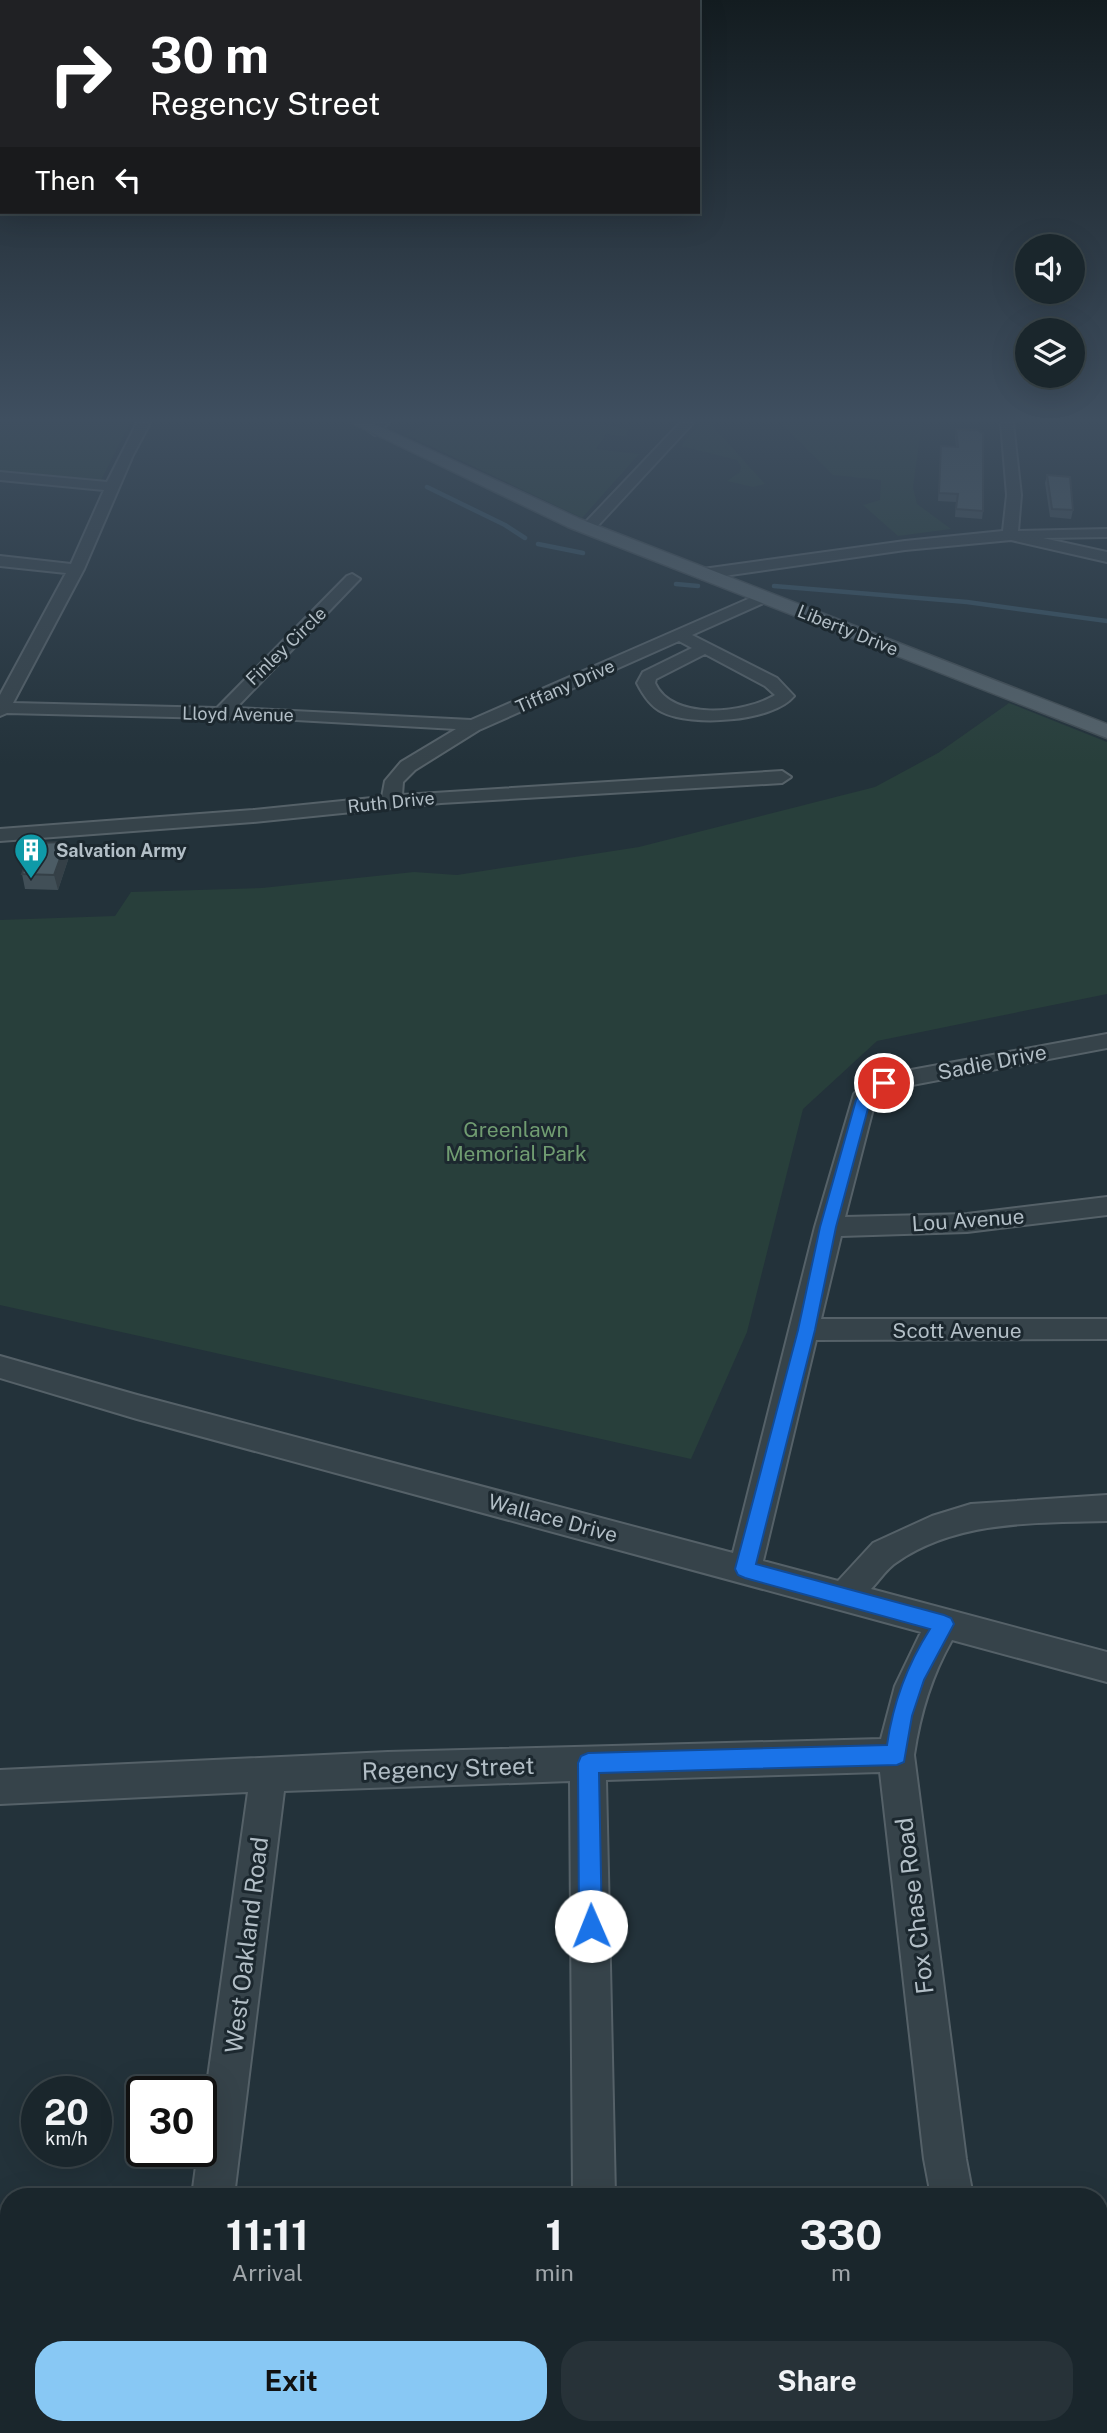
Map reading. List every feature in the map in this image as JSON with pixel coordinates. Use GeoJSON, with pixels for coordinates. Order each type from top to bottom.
{"type":"FeatureCollection","features":[{"type":"Feature","properties":{"kind":"main road","name":"Liberty Drive"},"geometry":{"type":"LineString","coordinates":[[610,537],[1107,732]]}},
{"type":"Feature","properties":{"kind":"street"},"geometry":{"type":"LineString","coordinates":[[1,710],[8,681],[76,569],[90,537]]}},
{"type":"Feature","properties":{"kind":"street"},"geometry":{"type":"LineString","coordinates":[[704,574],[984,537]]}},
{"type":"Feature","properties":{"kind":"street"},"geometry":{"type":"LineString","coordinates":[[1016,537],[1107,557]]}},
{"type":"Feature","properties":{"kind":"street"},"geometry":{"type":"LineString","coordinates":[[0,561],[76,569]]}},
{"type":"Feature","properties":{"kind":"street","name":"Finley Circle"},"geometry":{"type":"LineString","coordinates":[[222,713],[352,579]]}},
{"type":"Feature","properties":{"kind":"street","name":"Tiffany Drive"},"geometry":{"type":"LineString","coordinates":[[391,802],[394,781],[408,766],[473,726],[764,597]]}},
{"type":"Feature","properties":{"kind":"street"},"geometry":{"type":"LineString","coordinates":[[680,635],[771,682],[785,696],[780,701],[749,709],[699,715],[679,713],[652,696],[646,683],[649,676],[705,648]]}},
{"type":"Feature","properties":{"kind":"street","name":"Lloyd Avenue"},"geometry":{"type":"LineString","coordinates":[[1,710],[222,713],[407,720],[473,726]]}},
{"type":"Feature","properties":{"kind":"street","name":"Ruth Drive"},"geometry":{"type":"LineString","coordinates":[[0,835],[200,821],[391,802],[782,777]]}},
{"type":"Feature","properties":{"kind":"street","name":"Sadie Drive"},"geometry":{"type":"LineString","coordinates":[[745,1569],[807,1330],[828,1227],[863,1100],[871,1090],[884,1083],[1107,1041]]}},
{"type":"Feature","properties":{"kind":"street","name":"Lou Avenue"},"geometry":{"type":"LineString","coordinates":[[828,1227],[967,1223],[1107,1206]]}},
{"type":"Feature","properties":{"kind":"street","name":"Scott Avenue"},"geometry":{"type":"LineString","coordinates":[[807,1330],[1107,1329]]}},
{"type":"Feature","properties":{"kind":"street","name":"Wallace Drive"},"geometry":{"type":"LineString","coordinates":[[0,1367],[137,1407],[1107,1667]]}},
{"type":"Feature","properties":{"kind":"street"},"geometry":{"type":"LineString","coordinates":[[843,1597],[884,1553],[932,1529],[971,1517],[1107,1508]]}},
{"type":"Feature","properties":{"kind":"street","name":"Fox Chase Road"},"geometry":{"type":"LineString","coordinates":[[944,1624],[923,1658],[901,1716],[897,1755],[943,2146],[951,2188]]}},
{"type":"Feature","properties":{"kind":"street","name":"Regency Street"},"geometry":{"type":"LineString","coordinates":[[0,1787],[268,1777],[388,1769],[897,1755]]}},
{"type":"Feature","properties":{"kind":"street"},"geometry":{"type":"LineString","coordinates":[[588,1763],[594,2188]]}},
{"type":"Feature","properties":{"kind":"street","name":"West Oakland Road"},"geometry":{"type":"LineString","coordinates":[[215,2188],[268,1777]]}},
{"type":"Feature","properties":{"kind":"green space","name":"Greenlawn Memorial Park"},"geometry":{"type":"Polygon","coordinates":[[[1009,703],[1107,742],[1107,994],[877,1041],[803,1109],[747,1332],[691,1459],[0,1305],[0,920],[115,916],[131,892],[262,888],[414,872],[457,875],[639,847],[875,787],[938,753],[1009,703]]]}},
{"type":"Feature","properties":{"kind":"building"},"geometry":{"type":"Polygon","coordinates":[[[66,842],[54,875],[22,874],[33,843],[66,842]]]}},
{"type":"Feature","properties":{"kind":"waterway"},"geometry":{"type":"LineString","coordinates":[[538,544],[583,553]]}},
{"type":"Feature","properties":{"kind":"waterway"},"geometry":{"type":"LineString","coordinates":[[676,584],[698,586]]}},
{"type":"Feature","properties":{"kind":"waterway"},"geometry":{"type":"LineString","coordinates":[[774,586],[967,602],[1107,621]]}},
{"type":"Feature","properties":{"kind":"place","name":"Salvation Army"},"geometry":{"type":"Point","coordinates":[31,880]}},
{"type":"Feature","properties":{"kind":"route"},"geometry":{"type":"LineString","coordinates":[[591,1926],[588,1763],[897,1755],[901,1716],[923,1658],[944,1624],[745,1569],[807,1330],[828,1227],[863,1100],[871,1090],[884,1083]]}}]}
